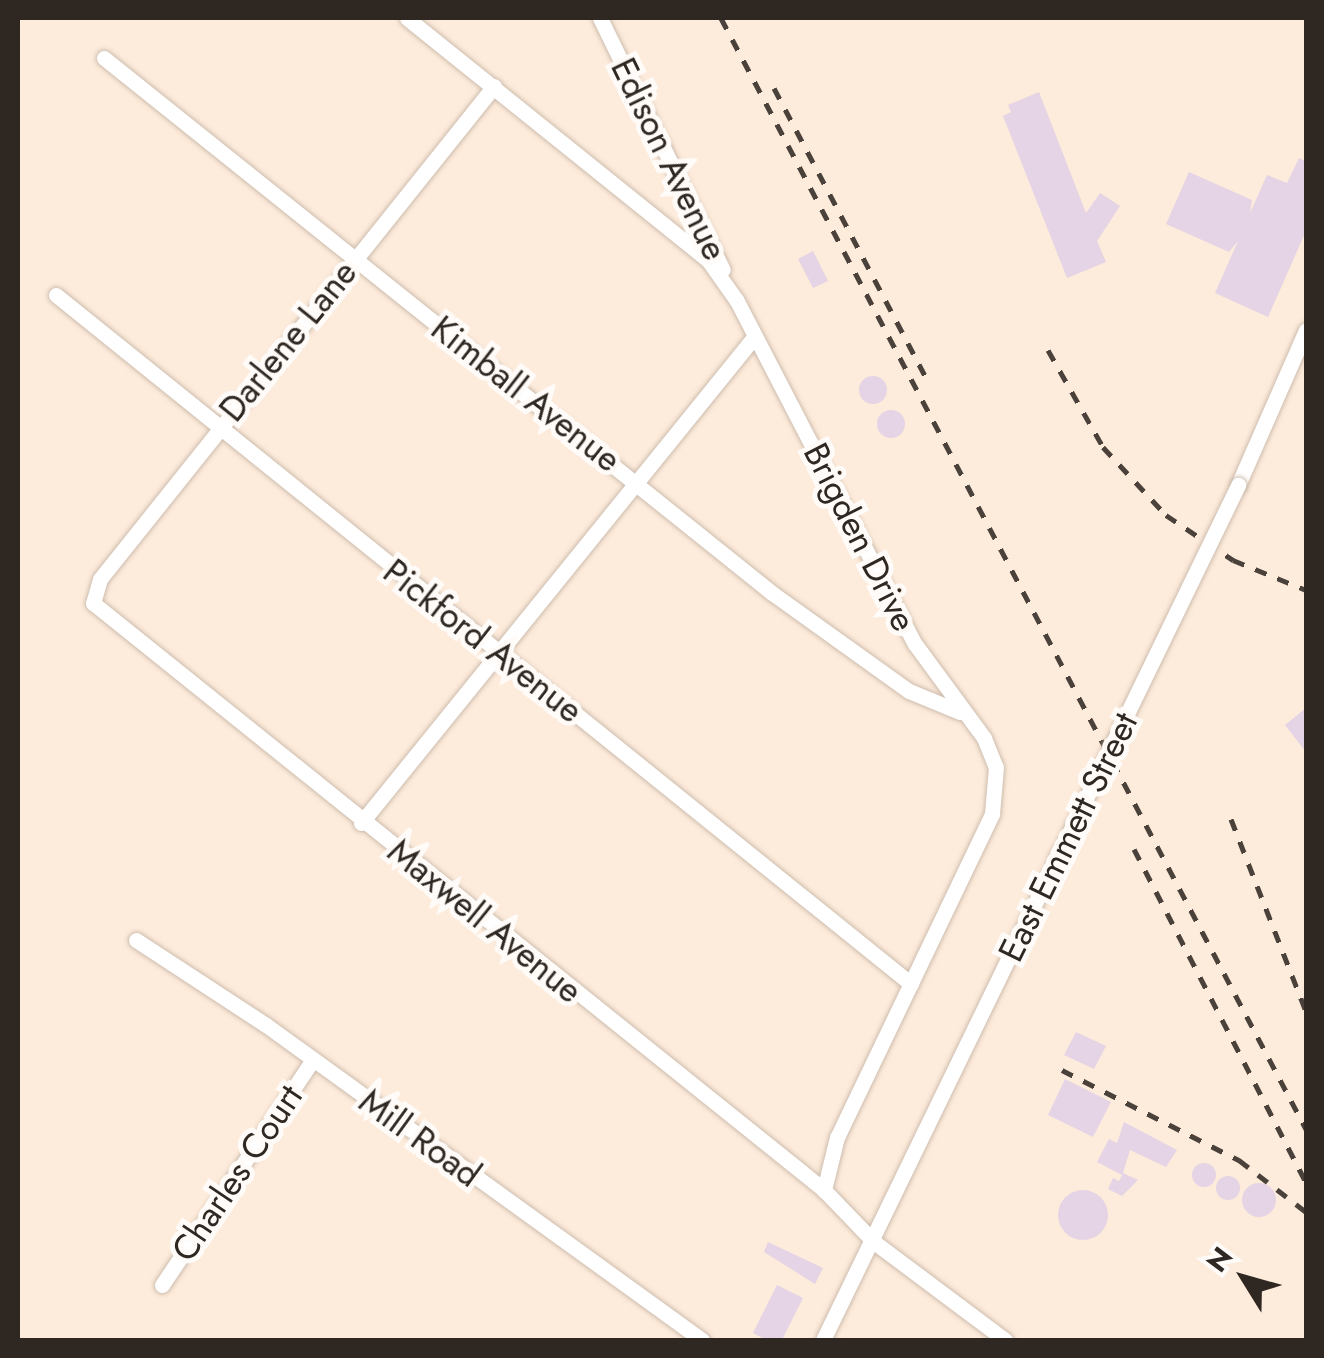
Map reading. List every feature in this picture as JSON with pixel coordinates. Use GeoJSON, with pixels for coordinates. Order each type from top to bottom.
{"type":"FeatureCollection","features":[{"type":"Feature","properties":{"kind":"street","name":"Brigden Drive"},"geometry":{"type":"LineString","coordinates":[[407,18],[708,260],[737,301],[915,644],[960,712],[984,738],[999,793],[912,984],[836,1137],[824,1190]]}},
{"type":"Feature","properties":{"kind":"street","name":"Edison Avenue"},"geometry":{"type":"LineString","coordinates":[[600,18],[737,301]]}},
{"type":"Feature","properties":{"kind":"street","name":"Kimball Avenue"},"geometry":{"type":"LineString","coordinates":[[104,58],[850,650],[910,690],[960,712]]}},
{"type":"Feature","properties":{"kind":"street","name":"Darlene Lane"},"geometry":{"type":"LineString","coordinates":[[93,603],[100,578],[494,86]]}},
{"type":"Feature","properties":{"kind":"street","name":"Pickford Avenue"},"geometry":{"type":"LineString","coordinates":[[56,295],[499,656],[912,984]]}},
{"type":"Feature","properties":{"kind":"street","name":"East Emmett Street"},"geometry":{"type":"LineString","coordinates":[[823,1340],[874,1242],[1238,485],[1306,330]]}},
{"type":"Feature","properties":{"kind":"street"},"geometry":{"type":"LineString","coordinates":[[361,822],[499,656],[634,480],[755,336]]}},
{"type":"Feature","properties":{"kind":"street","name":"Maxwell Avenue"},"geometry":{"type":"LineString","coordinates":[[93,603],[824,1190],[874,1242],[1005,1340]]}},
{"type":"Feature","properties":{"kind":"street","name":"Mill Road"},"geometry":{"type":"LineString","coordinates":[[136,940],[702,1340]]}},
{"type":"Feature","properties":{"kind":"street","name":"Charles Court"},"geometry":{"type":"LineString","coordinates":[[162,1284],[312,1061]]}},
{"type":"Feature","properties":{"kind":"building"},"geometry":{"type":"Polygon","coordinates":[[[1039,92],[1086,213],[1100,193],[1120,206],[1097,241],[1106,262],[1067,278],[1003,116],[1011,112],[1008,105],[1039,92]]]}},
{"type":"Feature","properties":{"kind":"building"},"geometry":{"type":"Polygon","coordinates":[[[1299,158],[1306,161],[1306,231],[1268,317],[1215,293],[1238,241],[1229,252],[1166,224],[1189,172],[1252,200],[1250,213],[1267,175],[1287,183],[1299,158]]]}},
{"type":"Feature","properties":{"kind":"building"},"geometry":{"type":"Polygon","coordinates":[[[813,251],[828,281],[813,288],[798,259],[813,251]]]}},
{"type":"Feature","properties":{"kind":"building"},"geometry":{"type":"Polygon","coordinates":[[[873,376],[883,380],[887,390],[883,400],[873,404],[863,400],[859,390],[863,380],[873,376]]]}},
{"type":"Feature","properties":{"kind":"building"},"geometry":{"type":"Polygon","coordinates":[[[891,410],[901,414],[905,424],[901,434],[891,438],[881,434],[877,424],[881,414],[891,410]]]}},
{"type":"Feature","properties":{"kind":"building"},"geometry":{"type":"Polygon","coordinates":[[[1306,708],[1306,752],[1285,725],[1306,708]]]}},
{"type":"Feature","properties":{"kind":"building"},"geometry":{"type":"Polygon","coordinates":[[[1076,1032],[1106,1046],[1094,1069],[1064,1055],[1076,1032]]]}},
{"type":"Feature","properties":{"kind":"building"},"geometry":{"type":"Polygon","coordinates":[[[1065,1079],[1111,1102],[1093,1137],[1048,1115],[1065,1079]]]}},
{"type":"Feature","properties":{"kind":"building"},"geometry":{"type":"Polygon","coordinates":[[[1124,1122],[1177,1150],[1166,1167],[1130,1150],[1123,1173],[1138,1180],[1122,1196],[1108,1189],[1113,1178],[1119,1181],[1122,1175],[1097,1162],[1109,1139],[1117,1143],[1124,1122]]]}},
{"type":"Feature","properties":{"kind":"building"},"geometry":{"type":"Polygon","coordinates":[[[1204,1163],[1213,1166],[1213,1184],[1204,1187],[1195,1184],[1192,1175],[1195,1166],[1204,1163]]]}},
{"type":"Feature","properties":{"kind":"building"},"geometry":{"type":"Polygon","coordinates":[[[1228,1176],[1237,1179],[1237,1197],[1228,1200],[1219,1197],[1216,1188],[1219,1179],[1228,1176]]]}},
{"type":"Feature","properties":{"kind":"building"},"geometry":{"type":"Polygon","coordinates":[[[1259,1183],[1271,1188],[1276,1200],[1271,1212],[1259,1217],[1247,1212],[1242,1200],[1247,1188],[1259,1183]]]}},
{"type":"Feature","properties":{"kind":"building"},"geometry":{"type":"Polygon","coordinates":[[[1073,1191],[1093,1191],[1107,1205],[1107,1225],[1093,1239],[1073,1239],[1059,1225],[1059,1205],[1073,1191]]]}},
{"type":"Feature","properties":{"kind":"building"},"geometry":{"type":"Polygon","coordinates":[[[768,1242],[823,1268],[815,1284],[764,1252],[768,1242]]]}},
{"type":"Feature","properties":{"kind":"building"},"geometry":{"type":"Polygon","coordinates":[[[777,1285],[803,1298],[782,1340],[767,1340],[753,1333],[777,1285]]]}},
{"type":"Feature","properties":{"kind":"railway"},"geometry":{"type":"LineString","coordinates":[[721,18],[1306,1129]]}},
{"type":"Feature","properties":{"kind":"railway"},"geometry":{"type":"LineString","coordinates":[[774,88],[925,376]]}},
{"type":"Feature","properties":{"kind":"railway"},"geometry":{"type":"LineString","coordinates":[[1048,350],[1103,447],[1166,515],[1233,560],[1306,590]]}},
{"type":"Feature","properties":{"kind":"railway"},"geometry":{"type":"LineString","coordinates":[[1231,819],[1306,1011]]}},
{"type":"Feature","properties":{"kind":"railway"},"geometry":{"type":"LineString","coordinates":[[1134,849],[1306,1182]]}},
{"type":"Feature","properties":{"kind":"railway"},"geometry":{"type":"LineString","coordinates":[[1062,1070],[1239,1160],[1306,1212]]}}]}
